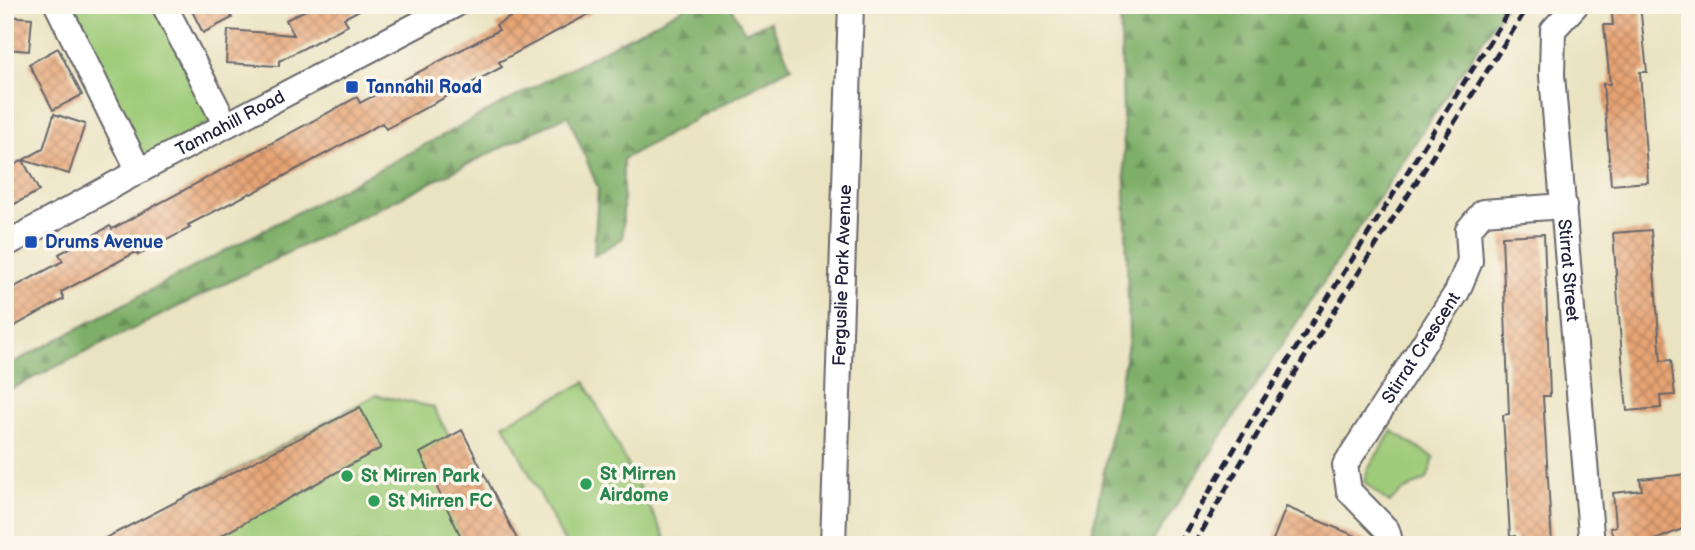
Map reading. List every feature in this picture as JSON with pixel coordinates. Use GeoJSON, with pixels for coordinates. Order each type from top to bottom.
{"type":"FeatureCollection","features":[{"type":"Feature","properties":{"kind":"street"},"geometry":{"type":"LineString","coordinates":[[57,5],[139,171]]}},
{"type":"Feature","properties":{"kind":"street"},"geometry":{"type":"LineString","coordinates":[[164,5],[226,125]]}},
{"type":"Feature","properties":{"kind":"street","name":"Tannahill Road"},"geometry":{"type":"LineString","coordinates":[[5,245],[139,171],[455,5]]}},
{"type":"Feature","properties":{"kind":"street","name":"Ferguslie Park Avenue"},"geometry":{"type":"LineString","coordinates":[[833,545],[851,5]]}},
{"type":"Feature","properties":{"kind":"street","name":"Stirrat Street"},"geometry":{"type":"LineString","coordinates":[[1576,5],[1553,30],[1552,75],[1592,545]]}},
{"type":"Feature","properties":{"kind":"street","name":"Stirrat Crescent"},"geometry":{"type":"LineString","coordinates":[[1391,545],[1387,530],[1349,491],[1345,465],[1458,292],[1470,261],[1468,230],[1483,212],[1564,206]]}},
{"type":"Feature","properties":{"kind":"green space"},"geometry":{"type":"Polygon","coordinates":[[[65,5],[154,5],[214,120],[143,159],[65,5]]]}},
{"type":"Feature","properties":{"kind":"green space"},"geometry":{"type":"Polygon","coordinates":[[[689,5],[730,5],[745,32],[770,21],[791,67],[623,159],[623,238],[594,256],[598,188],[568,115],[5,392],[5,367],[689,5]]]}},
{"type":"Feature","properties":{"kind":"green space"},"geometry":{"type":"Polygon","coordinates":[[[1120,5],[1506,5],[1150,545],[1090,545],[1129,338],[1120,5]]]}},
{"type":"Feature","properties":{"kind":"green space","name":"St Mirren Airdome"},"geometry":{"type":"Polygon","coordinates":[[[585,382],[669,545],[566,545],[504,424],[585,382]]]}},
{"type":"Feature","properties":{"kind":"green space","name":"St Mirren Park"},"geometry":{"type":"Polygon","coordinates":[[[376,395],[433,407],[508,545],[96,545],[376,395]]]}},
{"type":"Feature","properties":{"kind":"green space"},"geometry":{"type":"Polygon","coordinates":[[[1392,431],[1434,458],[1427,479],[1401,492],[1389,503],[1364,482],[1368,469],[1392,431]]]}},
{"type":"Feature","properties":{"kind":"building"},"geometry":{"type":"Polygon","coordinates":[[[189,5],[226,5],[232,18],[203,33],[189,5]]]}},
{"type":"Feature","properties":{"kind":"building"},"geometry":{"type":"Polygon","coordinates":[[[315,5],[369,5],[344,18],[348,25],[279,61],[279,66],[226,63],[228,30],[294,35],[286,20],[315,5]]]}},
{"type":"Feature","properties":{"kind":"building"},"geometry":{"type":"Polygon","coordinates":[[[532,5],[606,5],[499,62],[502,67],[386,129],[382,123],[188,225],[190,228],[138,255],[136,252],[61,292],[64,299],[13,327],[5,312],[5,292],[63,261],[59,254],[110,226],[112,229],[357,97],[360,103],[499,30],[496,25],[532,5]]]}},
{"type":"Feature","properties":{"kind":"building"},"geometry":{"type":"Polygon","coordinates":[[[1611,5],[1640,5],[1647,72],[1640,72],[1648,182],[1611,185],[1603,84],[1610,84],[1604,25],[1613,25],[1611,5]]]}},
{"type":"Feature","properties":{"kind":"building"},"geometry":{"type":"Polygon","coordinates":[[[5,16],[32,18],[29,51],[5,49],[5,16]]]}},
{"type":"Feature","properties":{"kind":"building"},"geometry":{"type":"Polygon","coordinates":[[[58,48],[82,95],[53,110],[29,64],[58,48]]]}},
{"type":"Feature","properties":{"kind":"building"},"geometry":{"type":"Polygon","coordinates":[[[54,114],[85,124],[69,174],[23,160],[43,149],[54,114]]]}},
{"type":"Feature","properties":{"kind":"building"},"geometry":{"type":"Polygon","coordinates":[[[23,160],[39,191],[5,209],[5,170],[23,160]]]}},
{"type":"Feature","properties":{"kind":"building"},"geometry":{"type":"Polygon","coordinates":[[[1651,230],[1661,361],[1671,360],[1675,395],[1660,396],[1661,408],[1627,411],[1613,233],[1651,230]]]}},
{"type":"Feature","properties":{"kind":"building"},"geometry":{"type":"Polygon","coordinates":[[[1544,234],[1550,396],[1543,396],[1552,545],[1515,545],[1515,536],[1510,537],[1503,415],[1509,414],[1502,236],[1544,234]]]}},
{"type":"Feature","properties":{"kind":"building"},"geometry":{"type":"Polygon","coordinates":[[[360,407],[381,448],[204,545],[92,545],[360,407]]]}},
{"type":"Feature","properties":{"kind":"building"},"geometry":{"type":"Polygon","coordinates":[[[462,430],[520,545],[465,545],[420,453],[462,430]]]}},
{"type":"Feature","properties":{"kind":"building"},"geometry":{"type":"Polygon","coordinates":[[[1690,474],[1690,526],[1642,545],[1617,545],[1610,528],[1616,526],[1613,493],[1642,490],[1640,479],[1690,474]]]}},
{"type":"Feature","properties":{"kind":"building"},"geometry":{"type":"Polygon","coordinates":[[[1286,507],[1375,544],[1376,545],[1271,545],[1286,507]]]}},
{"type":"Feature","properties":{"kind":"railway"},"geometry":{"type":"LineString","coordinates":[[1178,545],[1262,402],[1513,5]]}},
{"type":"Feature","properties":{"kind":"railway"},"geometry":{"type":"LineString","coordinates":[[1194,545],[1270,412],[1529,5]]}},
{"type":"Feature","properties":{"kind":"place","name":"Tannahil Road"},"geometry":{"type":"Point","coordinates":[352,87]}},
{"type":"Feature","properties":{"kind":"place","name":"Drums Avenue"},"geometry":{"type":"Point","coordinates":[31,242]}},
{"type":"Feature","properties":{"kind":"place","name":"St Mirren Park"},"geometry":{"type":"Point","coordinates":[347,476]}},
{"type":"Feature","properties":{"kind":"place","name":"St Mirren Airdome"},"geometry":{"type":"Point","coordinates":[586,484]}},
{"type":"Feature","properties":{"kind":"place","name":"St Mirren FC"},"geometry":{"type":"Point","coordinates":[374,501]}}]}
